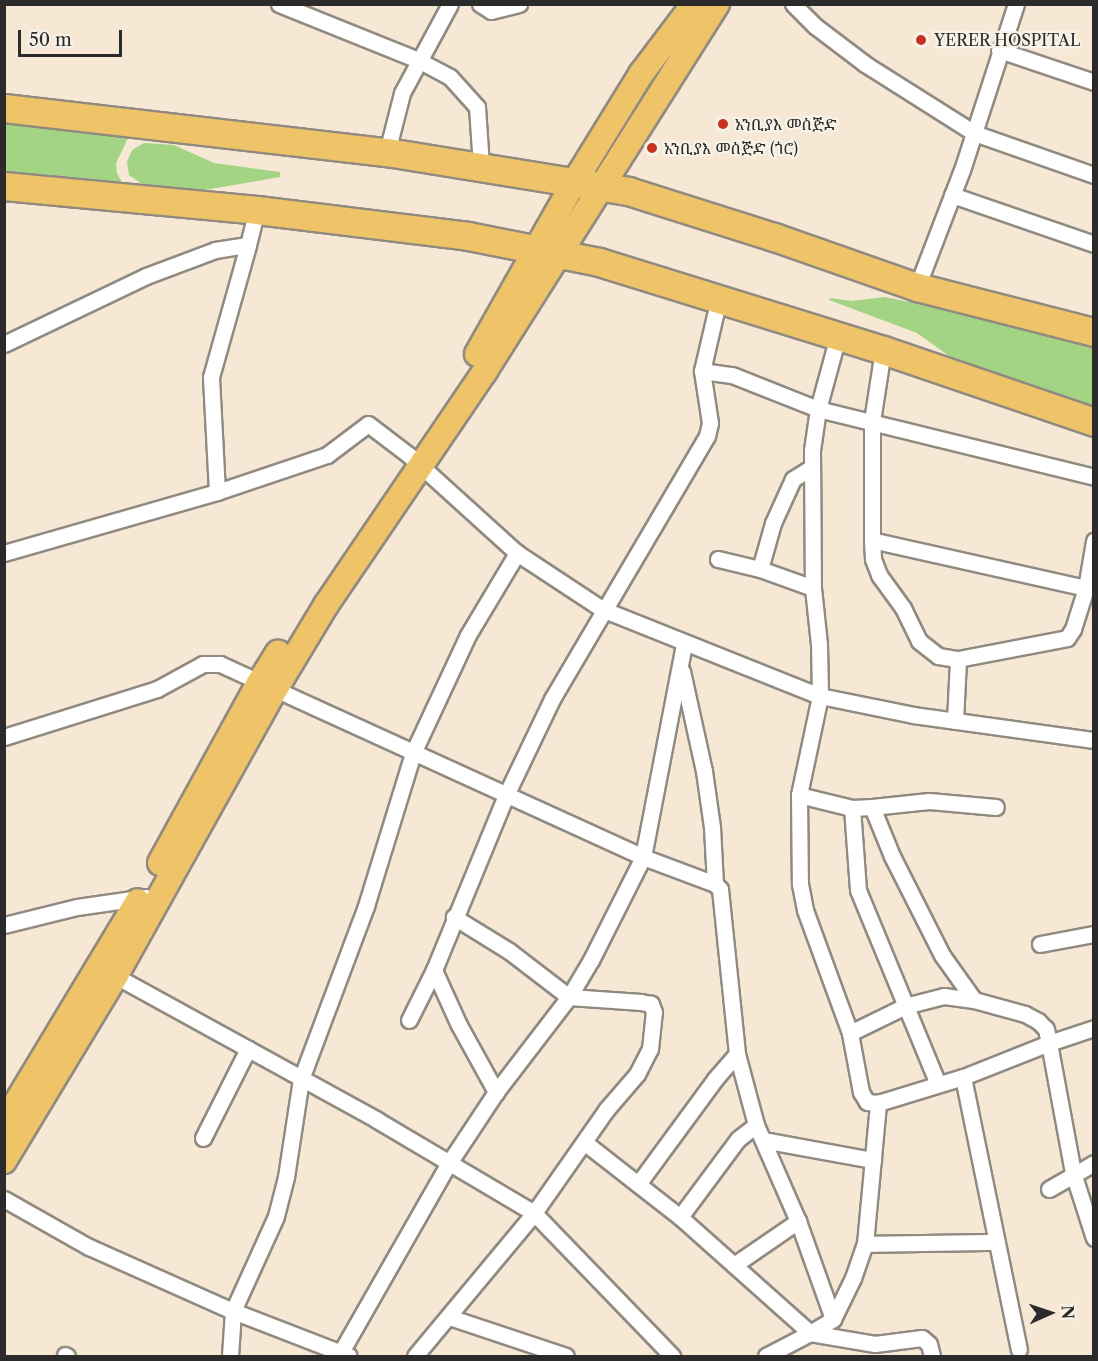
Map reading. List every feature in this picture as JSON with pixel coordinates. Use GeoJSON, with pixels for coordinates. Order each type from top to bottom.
{"type":"FeatureCollection","features":[{"type":"Feature","properties":{"kind":"highway"},"geometry":{"type":"LineString","coordinates":[[4,108],[387,152],[628,191],[740,226],[917,287],[1094,332]]}},
{"type":"Feature","properties":{"kind":"highway"},"geometry":{"type":"LineString","coordinates":[[4,186],[257,210],[468,236],[599,262],[883,350],[1094,422]]}},
{"type":"Feature","properties":{"kind":"main road"},"geometry":{"type":"LineString","coordinates":[[4,1161],[107,971],[151,897],[268,685],[415,460],[466,372],[548,253],[588,184],[641,74],[694,4]]}},
{"type":"Feature","properties":{"kind":"main road"},"geometry":{"type":"LineString","coordinates":[[588,184],[717,4]]}},
{"type":"Feature","properties":{"kind":"main road"},"geometry":{"type":"LineString","coordinates":[[4,1123],[107,971]]}},
{"type":"Feature","properties":{"kind":"street"},"geometry":{"type":"LineString","coordinates":[[279,4],[418,60],[450,77],[465,90],[477,108],[482,166]]}},
{"type":"Feature","properties":{"kind":"street"},"geometry":{"type":"LineString","coordinates":[[387,152],[402,93],[450,4]]}},
{"type":"Feature","properties":{"kind":"street"},"geometry":{"type":"LineString","coordinates":[[480,4],[491,11],[519,4]]}},
{"type":"Feature","properties":{"kind":"street"},"geometry":{"type":"LineString","coordinates":[[793,4],[815,26],[865,64],[974,133],[1094,175]]}},
{"type":"Feature","properties":{"kind":"street"},"geometry":{"type":"LineString","coordinates":[[917,287],[974,133],[999,50],[1016,4]]}},
{"type":"Feature","properties":{"kind":"street"},"geometry":{"type":"LineString","coordinates":[[999,50],[1094,82]]}},
{"type":"Feature","properties":{"kind":"street"},"geometry":{"type":"LineString","coordinates":[[952,195],[1094,244]]}},
{"type":"Feature","properties":{"kind":"street"},"geometry":{"type":"LineString","coordinates":[[217,492],[211,377],[257,210]]}},
{"type":"Feature","properties":{"kind":"street"},"geometry":{"type":"LineString","coordinates":[[4,344],[146,276],[215,250],[248,245]]}},
{"type":"Feature","properties":{"kind":"street"},"geometry":{"type":"LineString","coordinates":[[409,1020],[434,970],[507,793],[552,699],[602,609],[707,436],[710,423],[702,371],[719,298]]}},
{"type":"Feature","properties":{"kind":"street"},"geometry":{"type":"LineString","coordinates":[[838,336],[818,409],[812,467],[813,588],[819,644],[820,696],[799,795],[800,884],[805,910],[850,1033],[861,1092],[867,1102],[878,1103],[963,1077],[1094,1028]]}},
{"type":"Feature","properties":{"kind":"street"},"geometry":{"type":"LineString","coordinates":[[883,350],[872,421],[873,559],[879,574],[903,608],[920,641],[938,656],[958,659],[1067,638],[1086,610],[1086,588],[1094,541]]}},
{"type":"Feature","properties":{"kind":"street"},"geometry":{"type":"LineString","coordinates":[[702,371],[732,375],[818,409],[1094,477]]}},
{"type":"Feature","properties":{"kind":"street"},"geometry":{"type":"LineString","coordinates":[[4,553],[217,492],[327,455],[368,424],[415,460],[517,554],[602,609],[684,644],[820,696],[913,716],[1094,740]]}},
{"type":"Feature","properties":{"kind":"street"},"geometry":{"type":"LineString","coordinates":[[760,569],[773,523],[792,479],[812,467]]}},
{"type":"Feature","properties":{"kind":"street"},"geometry":{"type":"LineString","coordinates":[[873,540],[1086,588]]}},
{"type":"Feature","properties":{"kind":"street"},"geometry":{"type":"LineString","coordinates":[[230,1356],[233,1311],[276,1216],[293,1142],[301,1079],[366,906],[413,753],[468,635],[517,554]]}},
{"type":"Feature","properties":{"kind":"street"},"geometry":{"type":"LineString","coordinates":[[718,559],[760,569],[813,588]]}},
{"type":"Feature","properties":{"kind":"street"},"geometry":{"type":"LineString","coordinates":[[4,1199],[89,1247],[233,1311],[345,1354],[449,1163],[496,1092],[569,997],[591,960],[643,856],[684,644]]}},
{"type":"Feature","properties":{"kind":"street"},"geometry":{"type":"LineString","coordinates":[[955,721],[958,659]]}},
{"type":"Feature","properties":{"kind":"street"},"geometry":{"type":"LineString","coordinates":[[681,662],[704,771],[712,827],[715,884],[722,898],[737,1054],[756,1125],[798,1221],[833,1319]]}},
{"type":"Feature","properties":{"kind":"street"},"geometry":{"type":"LineString","coordinates":[[4,737],[157,688],[202,664],[220,664],[643,856],[715,884]]}},
{"type":"Feature","properties":{"kind":"street"},"geometry":{"type":"LineString","coordinates":[[799,795],[852,807],[928,801],[996,807]]}},
{"type":"Feature","properties":{"kind":"street"},"geometry":{"type":"LineString","coordinates":[[852,807],[858,890],[938,1084]]}},
{"type":"Feature","properties":{"kind":"street"},"geometry":{"type":"LineString","coordinates":[[872,807],[892,856],[942,955],[974,1000]]}},
{"type":"Feature","properties":{"kind":"street"},"geometry":{"type":"LineString","coordinates":[[4,925],[77,907],[151,897]]}},
{"type":"Feature","properties":{"kind":"street"},"geometry":{"type":"LineString","coordinates":[[415,1356],[534,1213],[606,1110],[647,1060],[654,1012],[651,1004],[641,1002],[569,997],[509,951],[454,917]]}},
{"type":"Feature","properties":{"kind":"street"},"geometry":{"type":"LineString","coordinates":[[1040,944],[1094,934]]}},
{"type":"Feature","properties":{"kind":"street"},"geometry":{"type":"LineString","coordinates":[[434,970],[459,1025],[496,1092]]}},
{"type":"Feature","properties":{"kind":"street"},"geometry":{"type":"LineString","coordinates":[[107,971],[534,1213],[672,1356]]}},
{"type":"Feature","properties":{"kind":"street"},"geometry":{"type":"LineString","coordinates":[[850,1033],[905,1006],[944,996],[974,1000],[1025,1014],[1038,1021],[1046,1029],[1073,1173],[1094,1238]]}},
{"type":"Feature","properties":{"kind":"street"},"geometry":{"type":"LineString","coordinates":[[203,1138],[248,1049]]}},
{"type":"Feature","properties":{"kind":"street"},"geometry":{"type":"LineString","coordinates":[[639,1184],[715,1079],[737,1054]]}},
{"type":"Feature","properties":{"kind":"street"},"geometry":{"type":"LineString","coordinates":[[963,1077],[1019,1349]]}},
{"type":"Feature","properties":{"kind":"street"},"geometry":{"type":"LineString","coordinates":[[766,1356],[810,1334],[833,1319],[853,1278],[865,1244],[878,1103]]}},
{"type":"Feature","properties":{"kind":"street"},"geometry":{"type":"LineString","coordinates":[[680,1217],[738,1139],[756,1125]]}},
{"type":"Feature","properties":{"kind":"street"},"geometry":{"type":"LineString","coordinates":[[763,1140],[873,1160]]}},
{"type":"Feature","properties":{"kind":"street"},"geometry":{"type":"LineString","coordinates":[[584,1142],[680,1217],[810,1334],[875,1344],[922,1338],[929,1344],[932,1356]]}},
{"type":"Feature","properties":{"kind":"street"},"geometry":{"type":"LineString","coordinates":[[1049,1190],[1073,1173],[1094,1163]]}},
{"type":"Feature","properties":{"kind":"street"},"geometry":{"type":"LineString","coordinates":[[734,1264],[798,1221]]}},
{"type":"Feature","properties":{"kind":"street"},"geometry":{"type":"LineString","coordinates":[[865,1244],[996,1242]]}},
{"type":"Feature","properties":{"kind":"street"},"geometry":{"type":"LineString","coordinates":[[448,1317],[566,1356]]}},
{"type":"Feature","properties":{"kind":"green space"},"geometry":{"type":"Polygon","coordinates":[[[5,118],[129,136],[116,163],[117,173],[125,188],[5,178],[5,118]]]}},
{"type":"Feature","properties":{"kind":"green space"},"geometry":{"type":"Polygon","coordinates":[[[144,143],[174,145],[214,163],[280,172],[280,177],[193,192],[145,186],[129,175],[127,162],[132,150],[144,143]]]}},
{"type":"Feature","properties":{"kind":"green space"},"geometry":{"type":"Polygon","coordinates":[[[885,297],[937,304],[999,324],[1060,335],[1093,346],[1093,415],[977,376],[917,333],[829,300],[830,298],[852,301],[885,297]]]}},
{"type":"Feature","properties":{"kind":"place","name":"YERER HOSPITAL"},"geometry":{"type":"Point","coordinates":[921,40]}},
{"type":"Feature","properties":{"kind":"place","name":"አንቢያእ መስጅድ"},"geometry":{"type":"Point","coordinates":[723,124]}},
{"type":"Feature","properties":{"kind":"place","name":"አንቢያእ መስጅድ (ጎሮ)"},"geometry":{"type":"Point","coordinates":[652,148]}}]}
